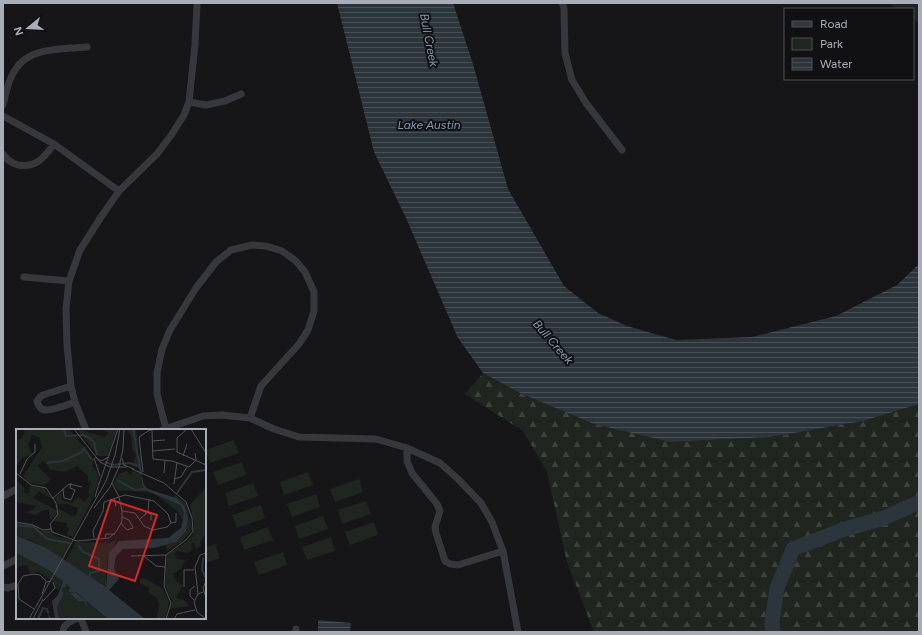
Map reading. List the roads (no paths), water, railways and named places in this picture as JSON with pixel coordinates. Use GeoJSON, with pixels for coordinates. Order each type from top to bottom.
{"type":"FeatureCollection","features":[{"type":"Feature","properties":{"kind":"street"},"geometry":{"type":"LineString","coordinates":[[86,429],[75,402],[71,386],[66,331],[66,309],[69,281],[80,250],[100,217],[119,191],[157,154],[184,115],[189,102],[195,45],[197,3]]}},
{"type":"Feature","properties":{"kind":"street"},"geometry":{"type":"LineString","coordinates":[[564,5],[565,53],[572,80],[586,103],[622,150]]}},
{"type":"Feature","properties":{"kind":"street"},"geometry":{"type":"LineString","coordinates":[[3,105],[9,82],[15,69],[24,61],[45,50],[87,47]]}},
{"type":"Feature","properties":{"kind":"street"},"geometry":{"type":"LineString","coordinates":[[189,102],[206,105],[225,101],[241,94]]}},
{"type":"Feature","properties":{"kind":"street"},"geometry":{"type":"LineString","coordinates":[[3,116],[54,144],[119,191]]}},
{"type":"Feature","properties":{"kind":"street"},"geometry":{"type":"LineString","coordinates":[[3,154],[14,164],[31,166],[39,162],[54,144]]}},
{"type":"Feature","properties":{"kind":"street"},"geometry":{"type":"LineString","coordinates":[[250,418],[261,386],[299,344],[308,330],[314,311],[314,292],[305,272],[296,261],[282,251],[266,246],[252,245],[231,250],[216,262],[196,288],[170,330],[162,349],[157,374],[157,394],[164,429],[203,416],[222,415],[250,418],[274,429],[299,437],[376,439],[407,448],[440,462],[481,503],[492,522],[503,551],[518,632]]}},
{"type":"Feature","properties":{"kind":"street"},"geometry":{"type":"LineString","coordinates":[[24,277],[69,281]]}},
{"type":"Feature","properties":{"kind":"street"},"geometry":{"type":"LineString","coordinates":[[71,386],[43,395],[37,401],[43,410],[48,411],[75,402]]}},
{"type":"Feature","properties":{"kind":"street"},"geometry":{"type":"LineString","coordinates":[[407,448],[407,461],[412,473],[438,504],[440,511],[435,527],[445,561],[450,564],[458,565],[503,551]]}},
{"type":"Feature","properties":{"kind":"street"},"geometry":{"type":"LineString","coordinates":[[3,496],[16,490]]}},
{"type":"Feature","properties":{"kind":"street"},"geometry":{"type":"LineString","coordinates":[[3,566],[16,560]]}},
{"type":"Feature","properties":{"kind":"street"},"geometry":{"type":"LineString","coordinates":[[3,587],[8,588],[16,585]]}},
{"type":"Feature","properties":{"kind":"street"},"geometry":{"type":"LineString","coordinates":[[63,632],[63,628],[67,623],[74,619]]}},
{"type":"Feature","properties":{"kind":"street"},"geometry":{"type":"LineString","coordinates":[[81,619],[86,632]]}},
{"type":"Feature","properties":{"kind":"water","name":"Lake Austin"},"geometry":{"type":"Polygon","coordinates":[[[337,3],[453,3],[473,64],[508,189],[564,286],[598,313],[627,326],[676,340],[752,337],[836,316],[897,285],[919,264],[919,404],[863,421],[771,437],[670,442],[594,424],[522,394],[483,373],[458,338],[406,218],[374,152],[337,3]]]}},
{"type":"Feature","properties":{"kind":"water"},"geometry":{"type":"Polygon","coordinates":[[[318,620],[351,623],[350,632],[318,632],[318,620]]]}},
{"type":"Feature","properties":{"kind":"waterway"},"geometry":{"type":"LineString","coordinates":[[773,632],[772,622],[777,588],[793,549],[845,529],[884,518],[919,503]]}},
{"type":"Feature","properties":{"kind":"water label","name":"Bull Creek"},"geometry":{"type":"Point","coordinates":[429,40]}},
{"type":"Feature","properties":{"kind":"water label","name":"Bull Creek"},"geometry":{"type":"Point","coordinates":[553,342]}}]}
